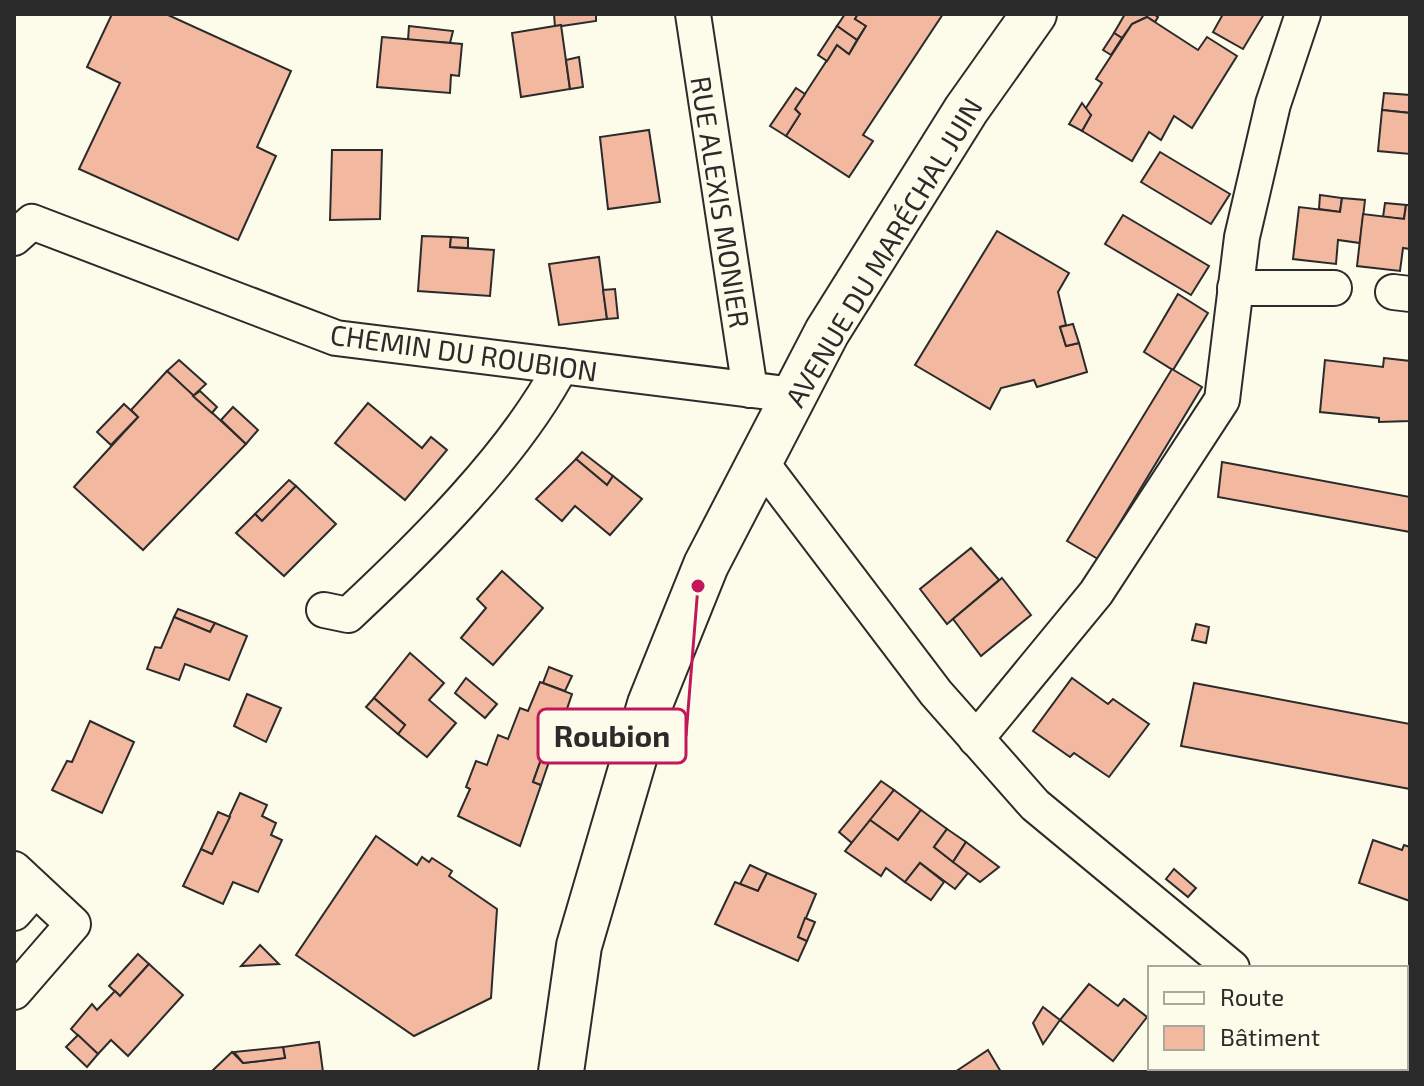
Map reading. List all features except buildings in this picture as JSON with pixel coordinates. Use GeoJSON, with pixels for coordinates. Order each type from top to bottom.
{"type":"FeatureCollection","features":[{"type":"Feature","properties":{"kind":"main road","name":"AVENUE DU MARÉCHAL JUIN"},"geometry":{"type":"LineString","coordinates":[[579,946],[650,704],[706,565],[827,332],[958,123],[1034,14]]}},
{"type":"Feature","properties":{"kind":"main road"},"geometry":{"type":"LineString","coordinates":[[561,1072],[579,946]]}},
{"type":"Feature","properties":{"kind":"main road"},"geometry":{"type":"LineString","coordinates":[[579,946],[580,1072]]}},
{"type":"Feature","properties":{"kind":"street","name":"RUE ALEXIS MONIER"},"geometry":{"type":"LineString","coordinates":[[693,14],[750,390]]}},
{"type":"Feature","properties":{"kind":"street"},"geometry":{"type":"LineString","coordinates":[[976,739],[1096,593],[1222,400],[1242,237],[1273,104],[1303,14]]}},
{"type":"Feature","properties":{"kind":"street","name":"CHEMIN DU ROUBION"},"geometry":{"type":"LineString","coordinates":[[14,238],[32,222],[336,338],[794,395]]}},
{"type":"Feature","properties":{"kind":"street"},"geometry":{"type":"LineString","coordinates":[[1235,288],[1334,288]]}},
{"type":"Feature","properties":{"kind":"street"},"geometry":{"type":"LineString","coordinates":[[324,610],[348,615],[407,560],[539,409],[561,366]]}},
{"type":"Feature","properties":{"kind":"street"},"geometry":{"type":"LineString","coordinates":[[760,461],[936,693],[1035,805],[1230,966]]}},
{"type":"Feature","properties":{"kind":"street"},"geometry":{"type":"LineString","coordinates":[[14,992],[73,924],[21,890]]}},
{"type":"Feature","properties":{"kind":"place","name":"Roubion"},"geometry":{"type":"Point","coordinates":[698,586]}}]}
